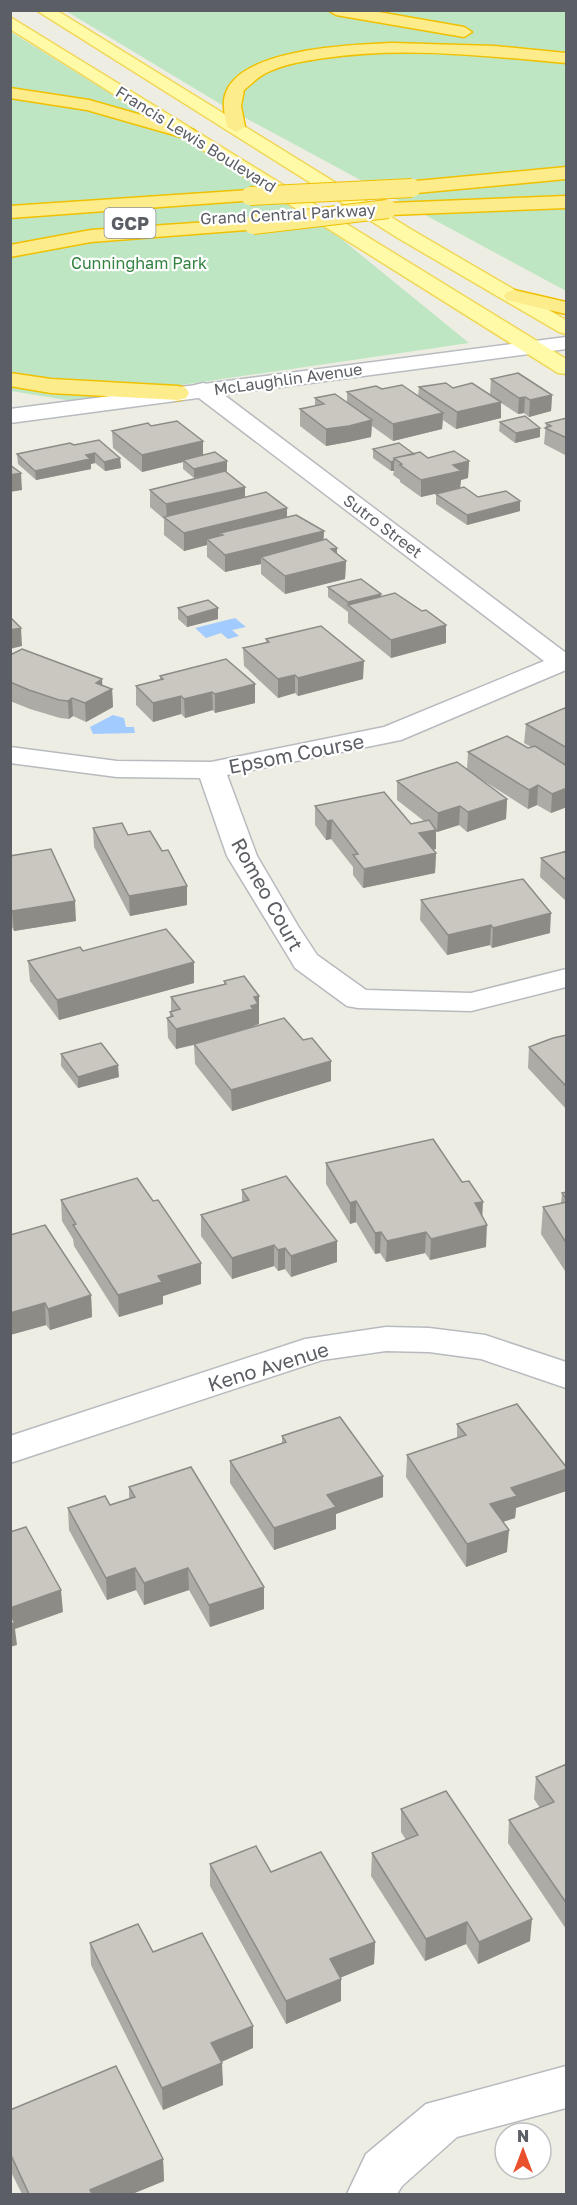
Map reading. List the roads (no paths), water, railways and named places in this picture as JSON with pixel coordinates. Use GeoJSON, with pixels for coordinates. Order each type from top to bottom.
{"type":"FeatureCollection","features":[{"type":"Feature","properties":{"kind":"highway"},"geometry":{"type":"LineString","coordinates":[[336,10],[567,49]]}},
{"type":"Feature","properties":{"kind":"highway"},"geometry":{"type":"LineString","coordinates":[[236,127],[232,99],[242,81],[261,69],[294,59],[375,49],[434,48],[502,51],[567,58]]}},
{"type":"Feature","properties":{"kind":"highway"},"geometry":{"type":"LineString","coordinates":[[10,93],[89,105],[188,134]]}},
{"type":"Feature","properties":{"kind":"highway"},"geometry":{"type":"LineString","coordinates":[[412,188],[529,174],[567,173]]}},
{"type":"Feature","properties":{"kind":"highway","name":"Grand Central Parkway"},"geometry":{"type":"LineString","coordinates":[[10,212],[203,199],[251,212],[412,188],[567,183]]}},
{"type":"Feature","properties":{"kind":"highway"},"geometry":{"type":"LineString","coordinates":[[10,202],[54,199],[203,199]]}},
{"type":"Feature","properties":{"kind":"highway","name":"Grand Central Parkway"},"geometry":{"type":"LineString","coordinates":[[10,232],[251,212],[567,202]]}},
{"type":"Feature","properties":{"kind":"highway"},"geometry":{"type":"LineString","coordinates":[[10,251],[91,236],[251,212]]}},
{"type":"Feature","properties":{"kind":"highway"},"geometry":{"type":"LineString","coordinates":[[514,296],[567,308]]}},
{"type":"Feature","properties":{"kind":"highway"},"geometry":{"type":"LineString","coordinates":[[10,379],[51,386],[178,393]]}},
{"type":"Feature","properties":{"kind":"main road","name":"Francis Lewis Boulevard"},"geometry":{"type":"LineString","coordinates":[[44,10],[236,127],[405,234],[567,328]]}},
{"type":"Feature","properties":{"kind":"main road","name":"Francis Lewis Boulevard"},"geometry":{"type":"LineString","coordinates":[[10,22],[567,368]]}},
{"type":"Feature","properties":{"kind":"street","name":"McLaughlin Avenue"},"geometry":{"type":"LineString","coordinates":[[10,416],[567,343]]}},
{"type":"Feature","properties":{"kind":"street","name":"Sutro Street"},"geometry":{"type":"LineString","coordinates":[[203,390],[564,662]]}},
{"type":"Feature","properties":{"kind":"street","name":"Epsom Course"},"geometry":{"type":"LineString","coordinates":[[10,755],[117,769],[211,770],[391,734],[564,662]]}},
{"type":"Feature","properties":{"kind":"street","name":"Romeo Court"},"geometry":{"type":"LineString","coordinates":[[211,770],[242,856],[289,935],[306,961],[358,999],[471,1002],[567,978]]}},
{"type":"Feature","properties":{"kind":"street","name":"Keno Avenue"},"geometry":{"type":"LineString","coordinates":[[10,1450],[318,1348],[386,1339],[429,1340],[485,1347],[567,1375]]}},
{"type":"Feature","properties":{"kind":"street"},"geometry":{"type":"LineString","coordinates":[[372,2194],[384,2170],[443,2119],[567,2087]]}},
{"type":"Feature","properties":{"kind":"water"},"geometry":{"type":"Polygon","coordinates":[[[235,618],[246,627],[232,630],[239,636],[228,639],[221,633],[206,638],[195,628],[235,618]]]}},
{"type":"Feature","properties":{"kind":"water"},"geometry":{"type":"Polygon","coordinates":[[[113,715],[124,718],[126,727],[134,727],[135,733],[93,734],[90,727],[113,715]]]}},
{"type":"Feature","properties":{"kind":"park label","name":"Cunningham Park"},"geometry":{"type":"Point","coordinates":[139,263]}}]}
